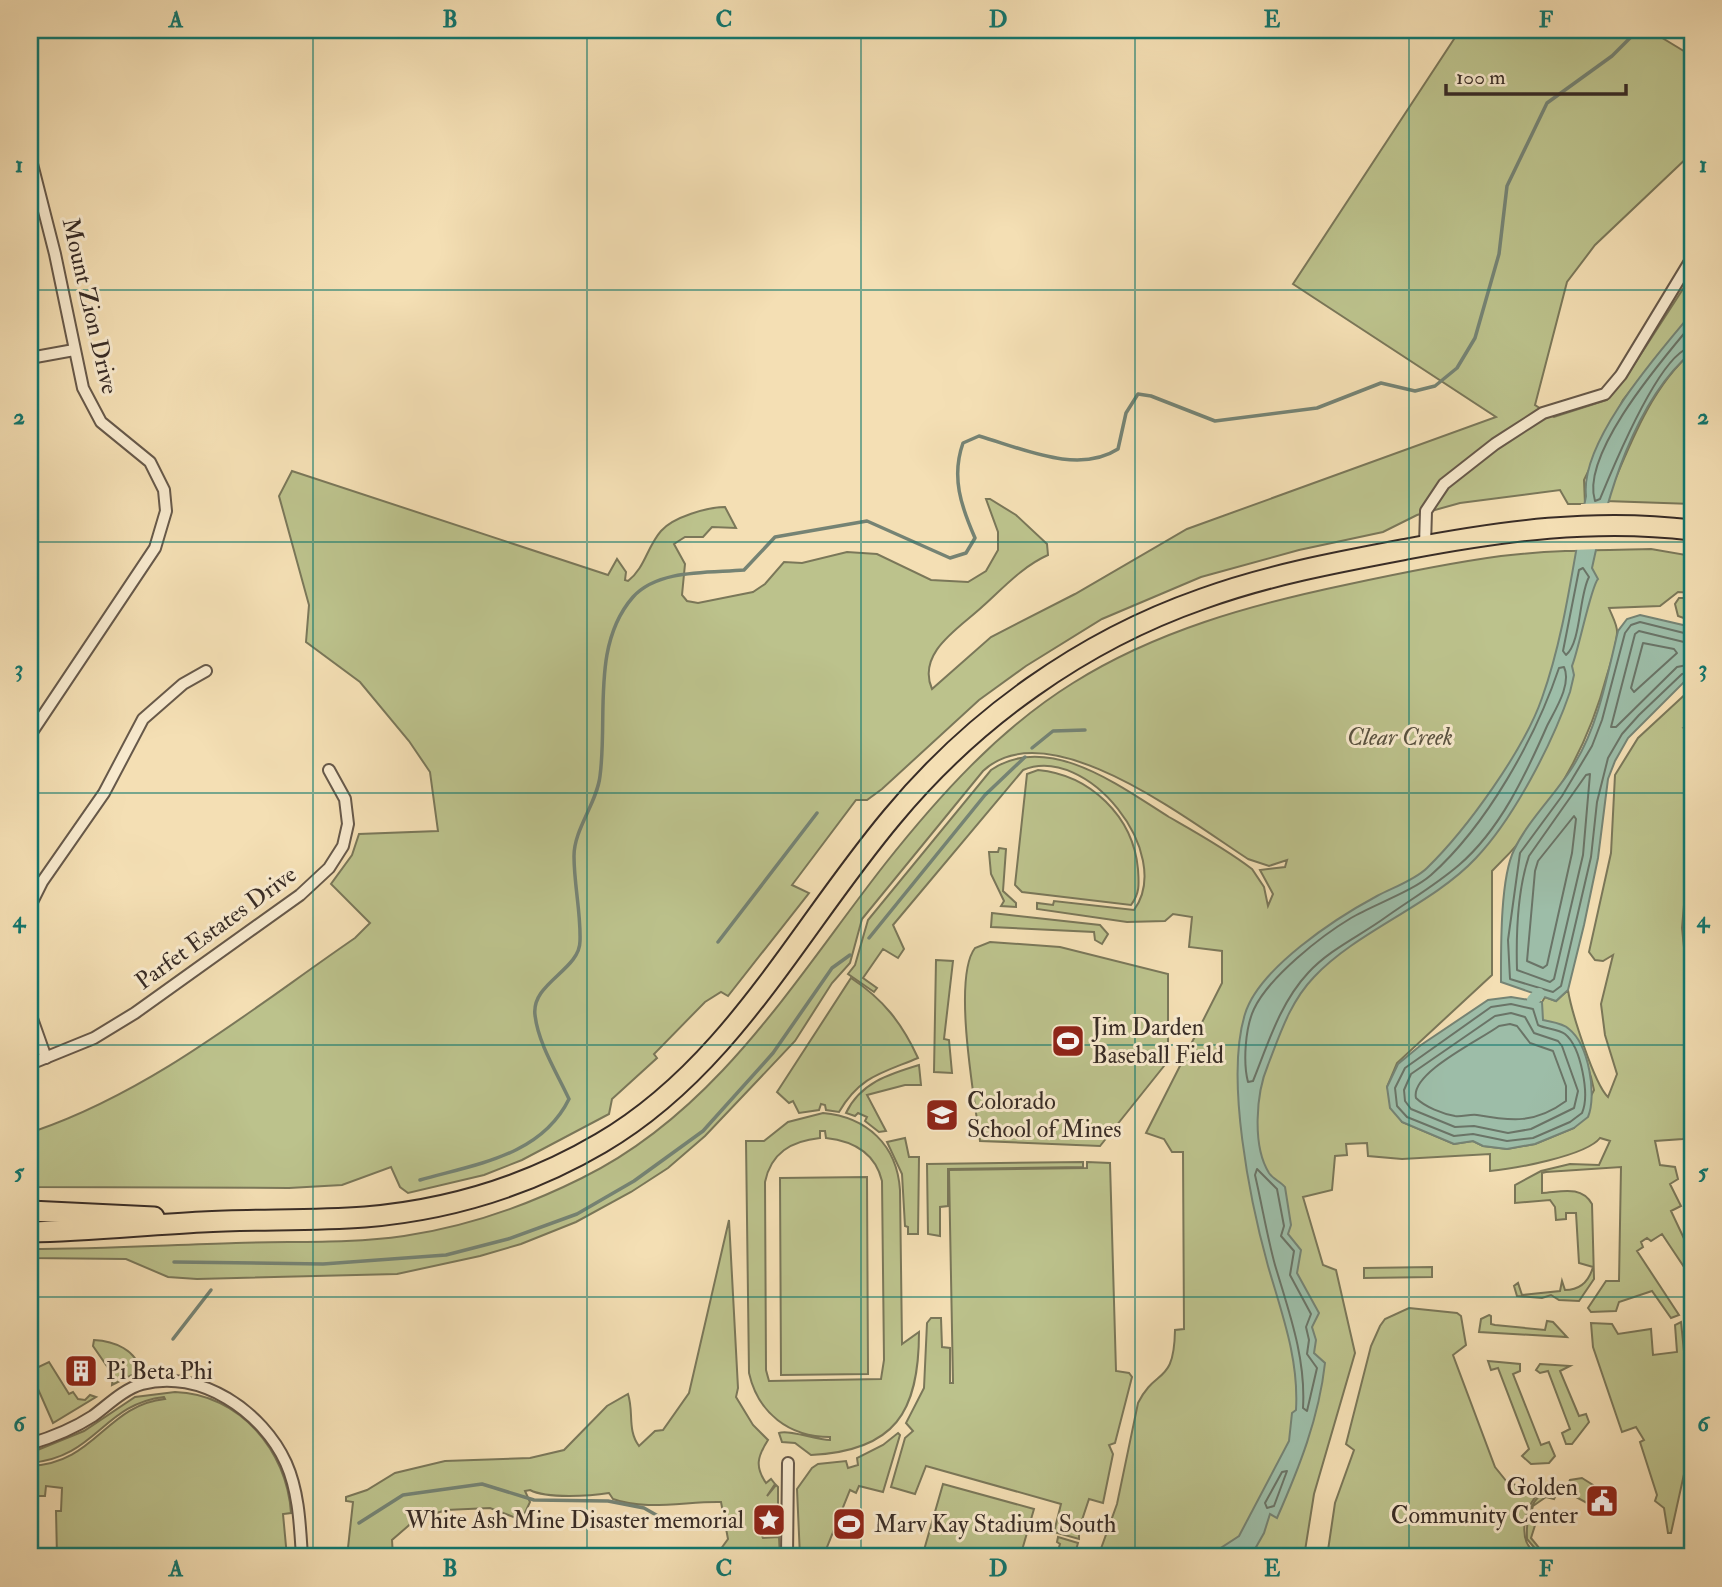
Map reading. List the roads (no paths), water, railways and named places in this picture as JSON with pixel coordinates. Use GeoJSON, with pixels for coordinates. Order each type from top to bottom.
{"type":"FeatureCollection","features":[{"type":"Feature","properties":{"kind":"highway"},"geometry":{"type":"LineString","coordinates":[[30,1232],[200,1222],[355,1217],[422,1210],[516,1185],[593,1148],[659,1103],[712,1054],[753,1004],[894,814],[942,762],[1014,700],[1088,652],[1190,603],[1291,573],[1425,545],[1547,527],[1648,525],[1692,530]]}},
{"type":"Feature","properties":{"kind":"highway"},"geometry":{"type":"LineString","coordinates":[[30,1211],[200,1222]]}},
{"type":"Feature","properties":{"kind":"street","name":"Mount Zion Drive"},"geometry":{"type":"LineString","coordinates":[[30,156],[53,242],[83,388],[91,408],[112,433],[150,462],[164,490],[166,511],[155,548],[30,734]]}},
{"type":"Feature","properties":{"kind":"street"},"geometry":{"type":"LineString","coordinates":[[1425,545],[1426,511],[1444,484],[1495,444],[1543,413],[1605,394],[1621,374],[1692,258]]}},
{"type":"Feature","properties":{"kind":"street"},"geometry":{"type":"LineString","coordinates":[[30,358],[74,350]]}},
{"type":"Feature","properties":{"kind":"street"},"geometry":{"type":"LineString","coordinates":[[30,906],[42,882],[104,793],[143,719],[183,684],[206,671]]}},
{"type":"Feature","properties":{"kind":"street","name":"Parfet Estates Drive"},"geometry":{"type":"LineString","coordinates":[[30,1064],[94,1038],[135,1013],[300,895],[329,868],[343,846],[348,824],[345,799],[329,770]]}},
{"type":"Feature","properties":{"kind":"street"},"geometry":{"type":"LineString","coordinates":[[30,1013],[46,1058]]}},
{"type":"Feature","properties":{"kind":"street"},"geometry":{"type":"LineString","coordinates":[[30,1444],[74,1428],[140,1384],[155,1381],[183,1383],[219,1393],[247,1412],[276,1445],[286,1463],[298,1503],[302,1557]]}},
{"type":"Feature","properties":{"kind":"street"},"geometry":{"type":"LineString","coordinates":[[787,1557],[788,1463]]}},
{"type":"Feature","properties":{"kind":"water","name":"Clear Creek"},"geometry":{"type":"Polygon","coordinates":[[[1692,313],[1692,352],[1654,396],[1639,423],[1615,481],[1592,568],[1598,579],[1572,666],[1574,675],[1570,692],[1553,734],[1518,802],[1490,842],[1458,875],[1351,946],[1314,977],[1292,1008],[1277,1042],[1261,1090],[1258,1119],[1260,1149],[1269,1173],[1285,1187],[1291,1225],[1288,1234],[1301,1250],[1297,1273],[1319,1313],[1312,1327],[1316,1340],[1314,1353],[1325,1363],[1307,1442],[1277,1518],[1270,1514],[1264,1533],[1251,1556],[1207,1557],[1239,1536],[1289,1441],[1292,1413],[1296,1410],[1292,1355],[1261,1239],[1242,1140],[1238,1071],[1245,1014],[1266,979],[1301,946],[1341,917],[1427,868],[1443,852],[1493,788],[1534,719],[1550,674],[1568,598],[1586,496],[1587,474],[1595,450],[1624,399],[1692,313]]]}},
{"type":"Feature","properties":{"kind":"water"},"geometry":{"type":"Polygon","coordinates":[[[1640,615],[1683,625],[1692,630],[1692,680],[1687,679],[1628,738],[1615,761],[1608,779],[1598,858],[1584,925],[1568,990],[1556,1001],[1501,982],[1502,914],[1509,863],[1520,839],[1568,774],[1583,748],[1601,699],[1618,631],[1627,619],[1640,615]]]}},
{"type":"Feature","properties":{"kind":"water"},"geometry":{"type":"Polygon","coordinates":[[[1511,997],[1542,1002],[1543,1020],[1564,1025],[1576,1036],[1586,1058],[1591,1084],[1591,1108],[1588,1117],[1574,1128],[1535,1144],[1507,1149],[1483,1146],[1473,1141],[1454,1144],[1402,1122],[1390,1108],[1387,1087],[1398,1064],[1421,1045],[1488,1000],[1511,997]]]}},
{"type":"Feature","properties":{"kind":"waterway"},"geometry":{"type":"LineString","coordinates":[[420,1180],[505,1155],[524,1145],[542,1133],[557,1118],[569,1099],[540,1036],[535,1015],[536,1004],[547,985],[578,951],[580,930],[574,867],[575,846],[600,776],[604,682],[611,637],[620,616],[633,597],[656,581],[670,577],[700,572],[744,570],[775,537],[867,521],[950,558],[966,553],[975,538],[959,491],[958,468],[963,443],[979,436],[1049,457],[1085,460],[1102,456],[1118,449],[1126,413],[1138,394],[1151,396],[1215,421],[1317,408],[1381,383],[1415,391],[1435,386],[1457,368],[1475,338],[1499,254],[1507,186],[1547,103],[1612,56],[1638,30]]}},
{"type":"Feature","properties":{"kind":"waterway"},"geometry":{"type":"LineString","coordinates":[[1032,748],[1053,731],[1085,730]]}},
{"type":"Feature","properties":{"kind":"waterway"},"geometry":{"type":"LineString","coordinates":[[869,938],[985,795],[1025,757]]}},
{"type":"Feature","properties":{"kind":"waterway"},"geometry":{"type":"LineString","coordinates":[[718,942],[817,813]]}},
{"type":"Feature","properties":{"kind":"waterway"},"geometry":{"type":"LineString","coordinates":[[174,1262],[323,1264],[446,1255],[508,1239],[577,1214],[634,1181],[703,1131],[773,1053],[832,968],[850,955]]}},
{"type":"Feature","properties":{"kind":"waterway"},"geometry":{"type":"LineString","coordinates":[[1533,1000],[1539,994]]}},
{"type":"Feature","properties":{"kind":"waterway"},"geometry":{"type":"LineString","coordinates":[[173,1339],[211,1290]]}},
{"type":"Feature","properties":{"kind":"waterway"},"geometry":{"type":"LineString","coordinates":[[359,1523],[403,1495],[482,1484],[534,1500],[608,1501],[644,1508],[658,1516]]}},
{"type":"Feature","properties":{"kind":"waterway"},"geometry":{"type":"LineString","coordinates":[[1165,1552],[1173,1557]]}},
{"type":"Feature","properties":{"kind":"place","name":"Jim Darden Baseball Field"},"geometry":{"type":"Point","coordinates":[1068,1041]}},
{"type":"Feature","properties":{"kind":"place","name":"Colorado School of Mines"},"geometry":{"type":"Point","coordinates":[942,1115]}},
{"type":"Feature","properties":{"kind":"place","name":"Pi Beta Phi"},"geometry":{"type":"Point","coordinates":[81,1371]}},
{"type":"Feature","properties":{"kind":"place","name":"Golden Community Center"},"geometry":{"type":"Point","coordinates":[1602,1501]}},
{"type":"Feature","properties":{"kind":"place","name":"White Ash Mine Disaster memorial"},"geometry":{"type":"Point","coordinates":[769,1520]}},
{"type":"Feature","properties":{"kind":"place","name":"Marv Kay Stadium South"},"geometry":{"type":"Point","coordinates":[849,1524]}}]}
